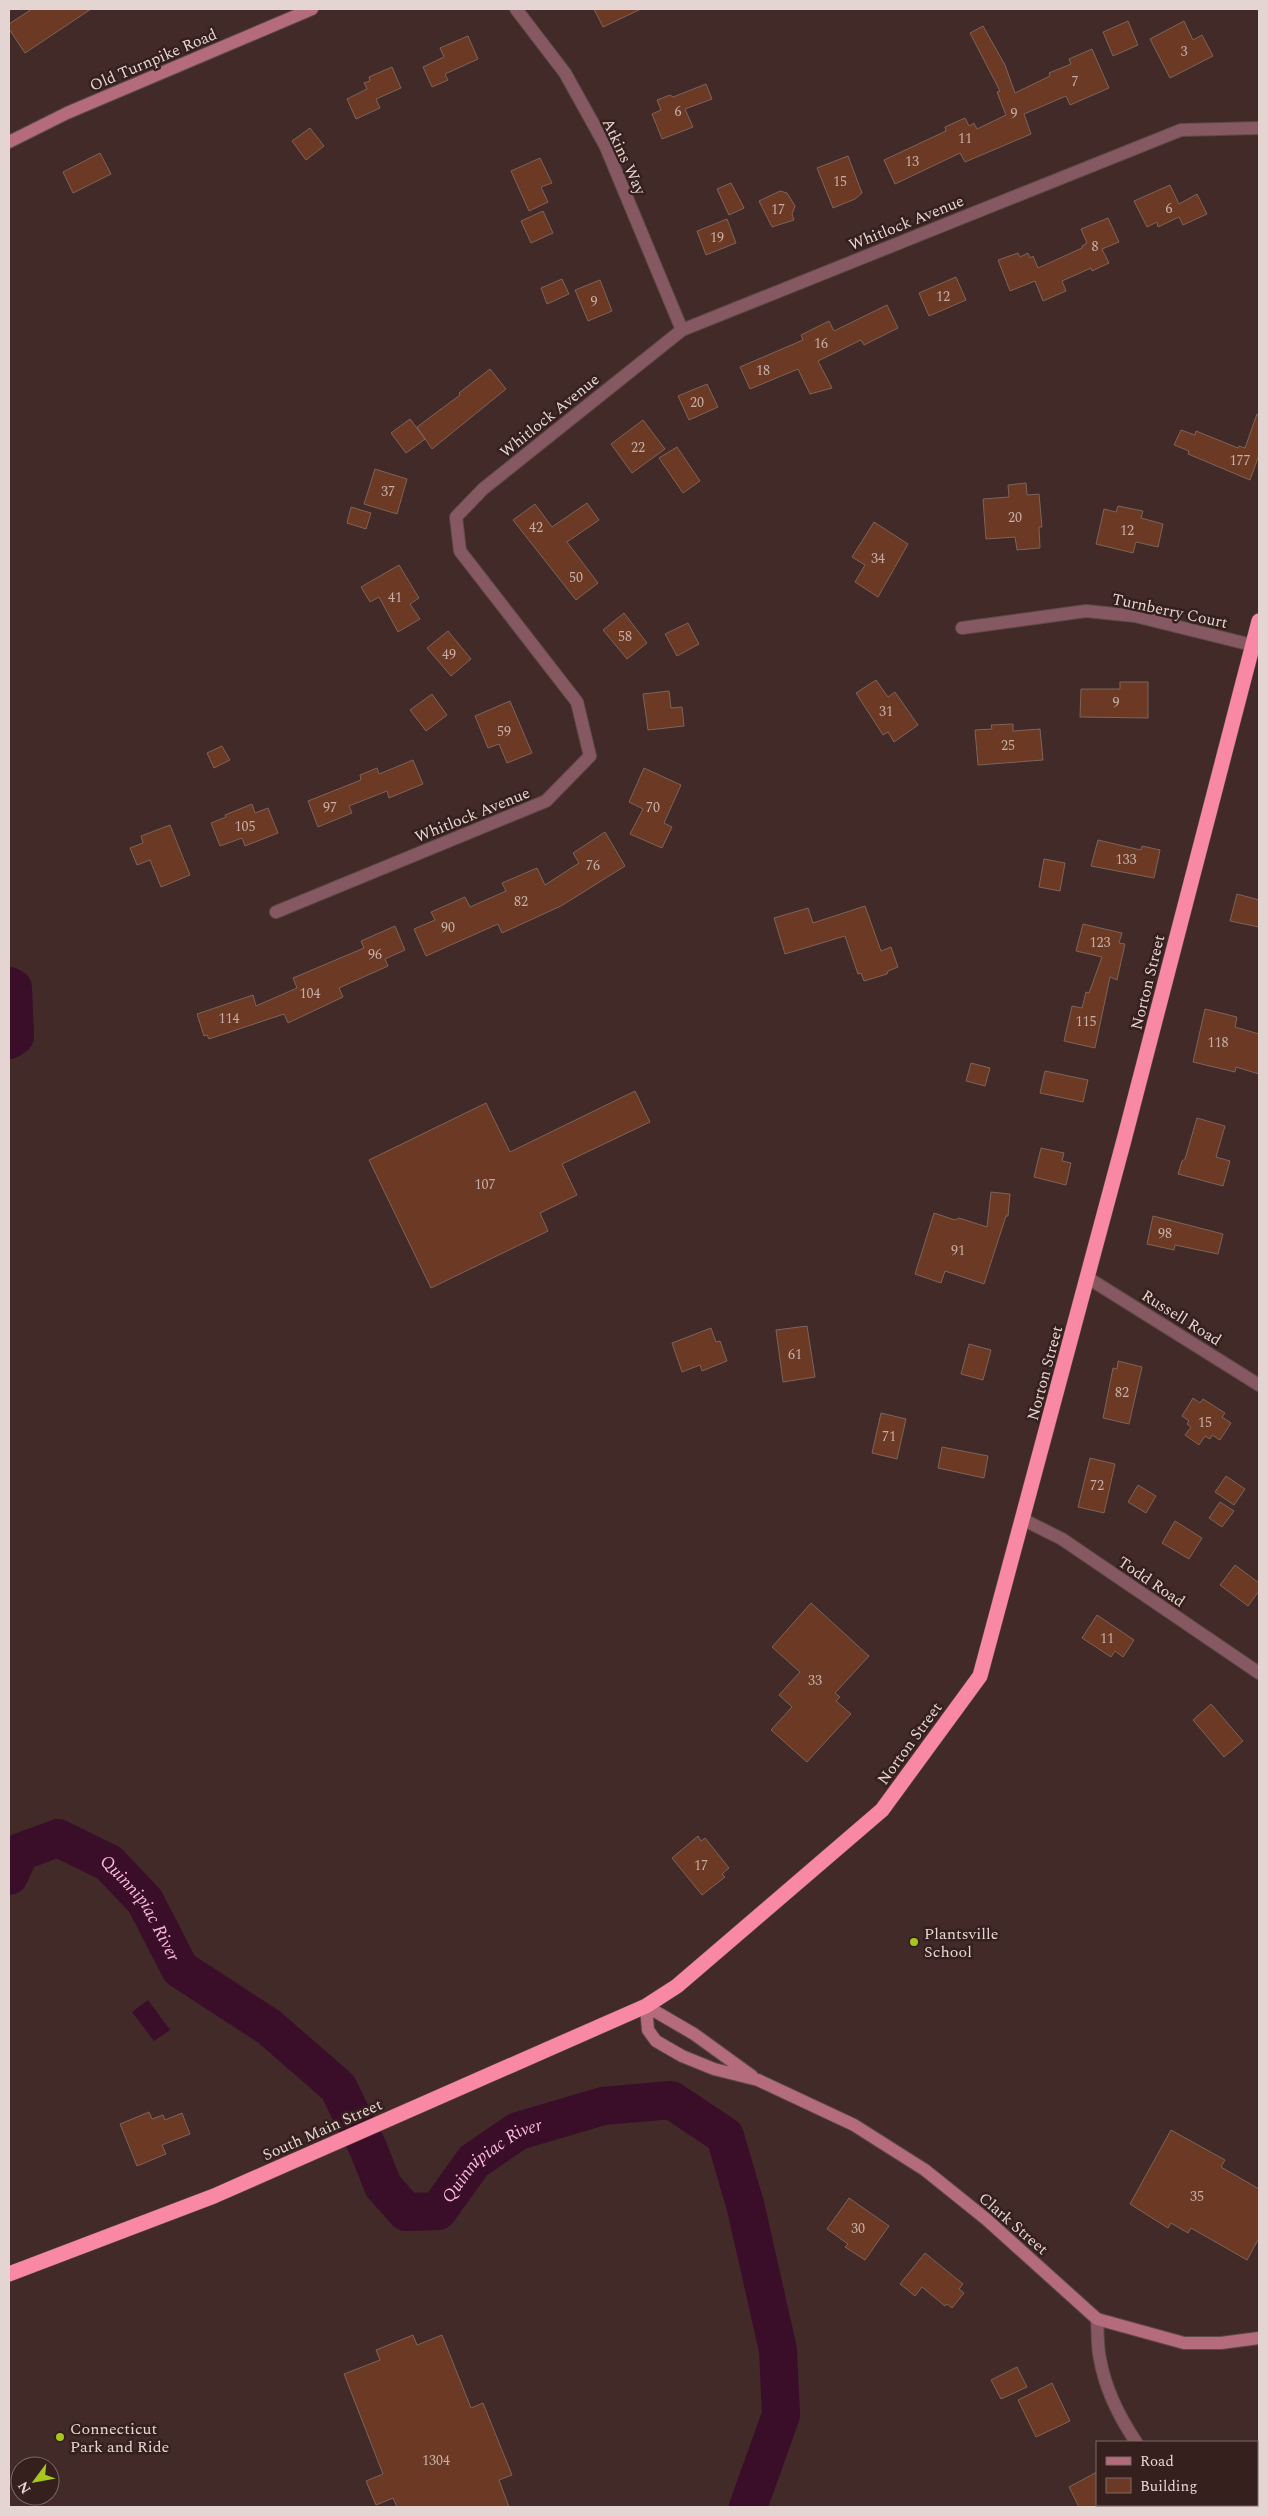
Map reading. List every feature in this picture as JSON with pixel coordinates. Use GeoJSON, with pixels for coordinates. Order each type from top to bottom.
{"type":"FeatureCollection","features":[{"type":"Feature","properties":{"kind":"highway","name":"Norton Street"},"geometry":{"type":"LineString","coordinates":[[646,2006],[677,1986],[882,1810],[980,1676],[1024,1520],[1088,1278],[1259,621]]}},
{"type":"Feature","properties":{"kind":"highway","name":"South Main Street"},"geometry":{"type":"LineString","coordinates":[[9,2274],[214,2196],[646,2006]]}},
{"type":"Feature","properties":{"kind":"main road","name":"Old Turnpike Road"},"geometry":{"type":"LineString","coordinates":[[9,142],[68,112],[312,9]]}},
{"type":"Feature","properties":{"kind":"main road","name":"Clark Street"},"geometry":{"type":"LineString","coordinates":[[646,2006],[648,2030],[656,2041],[682,2056],[714,2069],[758,2080]]}},
{"type":"Feature","properties":{"kind":"main road","name":"Clark Street"},"geometry":{"type":"LineString","coordinates":[[646,2006],[694,2034],[758,2080],[854,2125],[926,2170],[986,2219],[1097,2320],[1184,2343],[1221,2343],[1259,2338]]}},
{"type":"Feature","properties":{"kind":"street","name":"Atkins Way"},"geometry":{"type":"LineString","coordinates":[[516,9],[565,73],[605,145],[682,330]]}},
{"type":"Feature","properties":{"kind":"street","name":"Whitlock Avenue"},"geometry":{"type":"LineString","coordinates":[[276,912],[546,801],[590,756],[577,702],[460,551],[456,517],[483,489],[682,330],[1181,130],[1259,128]]}},
{"type":"Feature","properties":{"kind":"street","name":"Turnberry Court"},"geometry":{"type":"LineString","coordinates":[[962,628],[1086,611],[1135,616],[1252,645]]}},
{"type":"Feature","properties":{"kind":"street","name":"Russell Road"},"geometry":{"type":"LineString","coordinates":[[1088,1278],[1259,1385]]}},
{"type":"Feature","properties":{"kind":"street","name":"Todd Road"},"geometry":{"type":"LineString","coordinates":[[1024,1520],[1062,1538],[1259,1673]]}},
{"type":"Feature","properties":{"kind":"street"},"geometry":{"type":"LineString","coordinates":[[1097,2320],[1100,2359],[1108,2389],[1135,2441]]}},
{"type":"Feature","properties":{"kind":"shaded area"},"geometry":{"type":"Polygon","coordinates":[[[148,2000],[170,2030],[154,2041],[132,2012],[148,2000]]]}},
{"type":"Feature","properties":{"kind":"building"},"geometry":{"type":"Polygon","coordinates":[[[32,9],[91,9],[25,53],[9,29],[9,24],[32,9]]]}},
{"type":"Feature","properties":{"kind":"building"},"geometry":{"type":"Polygon","coordinates":[[[594,9],[641,9],[603,27],[594,9]]]}},
{"type":"Feature","properties":{"kind":"building"},"geometry":{"type":"Polygon","coordinates":[[[1128,21],[1138,45],[1113,56],[1103,32],[1128,21]]]}},
{"type":"Feature","properties":{"kind":"building"},"geometry":{"type":"Polygon","coordinates":[[[1184,21],[1193,40],[1202,35],[1213,56],[1170,78],[1150,39],[1184,21]]]}},
{"type":"Feature","properties":{"kind":"building"},"geometry":{"type":"Polygon","coordinates":[[[983,26],[1005,65],[1015,93],[1050,76],[1049,73],[1071,64],[1069,59],[1092,49],[1109,88],[1070,105],[1066,96],[1024,114],[1031,134],[965,162],[960,153],[895,184],[884,160],[946,131],[945,127],[965,118],[969,126],[974,123],[977,129],[1006,115],[997,92],[1000,91],[970,33],[983,26]]]}},
{"type":"Feature","properties":{"kind":"building"},"geometry":{"type":"Polygon","coordinates":[[[468,36],[478,59],[445,74],[448,80],[432,87],[423,67],[444,57],[440,48],[468,36]]]}},
{"type":"Feature","properties":{"kind":"building"},"geometry":{"type":"Polygon","coordinates":[[[392,67],[401,88],[376,99],[380,108],[356,119],[347,99],[367,89],[364,83],[370,81],[369,77],[392,67]]]}},
{"type":"Feature","properties":{"kind":"building"},"geometry":{"type":"Polygon","coordinates":[[[706,84],[712,99],[685,109],[693,127],[662,139],[652,114],[661,110],[657,100],[670,95],[673,97],[706,84]]]}},
{"type":"Feature","properties":{"kind":"building"},"geometry":{"type":"Polygon","coordinates":[[[310,128],[324,146],[306,160],[292,141],[310,128]]]}},
{"type":"Feature","properties":{"kind":"building"},"geometry":{"type":"Polygon","coordinates":[[[100,153],[111,174],[73,193],[63,172],[100,153]]]}},
{"type":"Feature","properties":{"kind":"building"},"geometry":{"type":"Polygon","coordinates":[[[848,156],[862,193],[855,199],[833,208],[817,168],[848,156]]]}},
{"type":"Feature","properties":{"kind":"building"},"geometry":{"type":"Polygon","coordinates":[[[540,158],[552,183],[541,187],[548,202],[529,211],[511,171],[540,158]]]}},
{"type":"Feature","properties":{"kind":"building"},"geometry":{"type":"Polygon","coordinates":[[[731,183],[744,208],[729,215],[717,189],[731,183]]]}},
{"type":"Feature","properties":{"kind":"building"},"geometry":{"type":"Polygon","coordinates":[[[1170,185],[1179,204],[1197,194],[1207,214],[1183,225],[1179,217],[1158,227],[1157,222],[1147,227],[1134,201],[1170,185]]]}},
{"type":"Feature","properties":{"kind":"building"},"geometry":{"type":"Polygon","coordinates":[[[780,191],[787,193],[795,206],[792,214],[794,220],[772,227],[759,201],[780,191]]]}},
{"type":"Feature","properties":{"kind":"building"},"geometry":{"type":"Polygon","coordinates":[[[543,211],[553,233],[531,243],[521,221],[543,211]]]}},
{"type":"Feature","properties":{"kind":"building"},"geometry":{"type":"Polygon","coordinates":[[[1108,218],[1119,242],[1102,249],[1109,263],[1092,271],[1091,268],[1062,281],[1066,291],[1043,301],[1035,281],[1010,291],[998,260],[1018,253],[1020,257],[1028,253],[1030,258],[1033,256],[1038,268],[1082,248],[1087,243],[1081,229],[1108,218]]]}},
{"type":"Feature","properties":{"kind":"building"},"geometry":{"type":"Polygon","coordinates":[[[727,219],[736,243],[706,255],[697,231],[727,219]]]}},
{"type":"Feature","properties":{"kind":"building"},"geometry":{"type":"Polygon","coordinates":[[[956,277],[966,300],[929,316],[919,293],[956,277]]]}},
{"type":"Feature","properties":{"kind":"building"},"geometry":{"type":"Polygon","coordinates":[[[562,279],[569,294],[547,304],[541,288],[562,279]]]}},
{"type":"Feature","properties":{"kind":"building"},"geometry":{"type":"Polygon","coordinates":[[[600,280],[612,311],[588,321],[575,290],[600,280]]]}},
{"type":"Feature","properties":{"kind":"building"},"geometry":{"type":"Polygon","coordinates":[[[887,305],[898,328],[864,345],[861,340],[818,361],[832,388],[810,394],[798,369],[750,389],[740,367],[803,340],[801,335],[829,321],[834,331],[887,305]]]}},
{"type":"Feature","properties":{"kind":"building"},"geometry":{"type":"Polygon","coordinates":[[[490,369],[506,389],[432,449],[417,427],[460,395],[459,393],[490,369]]]}},
{"type":"Feature","properties":{"kind":"building"},"geometry":{"type":"Polygon","coordinates":[[[707,384],[718,407],[689,420],[678,396],[707,384]]]}},
{"type":"Feature","properties":{"kind":"building"},"geometry":{"type":"Polygon","coordinates":[[[1257,414],[1259,414],[1259,455],[1250,480],[1188,454],[1189,451],[1174,445],[1181,430],[1195,435],[1196,431],[1238,448],[1239,446],[1245,448],[1257,414]]]}},
{"type":"Feature","properties":{"kind":"building"},"geometry":{"type":"Polygon","coordinates":[[[410,419],[425,439],[406,453],[391,433],[410,419]]]}},
{"type":"Feature","properties":{"kind":"building"},"geometry":{"type":"Polygon","coordinates":[[[643,420],[665,449],[632,473],[611,444],[643,420]]]}},
{"type":"Feature","properties":{"kind":"building"},"geometry":{"type":"Polygon","coordinates":[[[677,447],[700,481],[683,493],[659,458],[677,447]]]}},
{"type":"Feature","properties":{"kind":"building"},"geometry":{"type":"Polygon","coordinates":[[[375,469],[407,479],[397,514],[364,504],[375,469]]]}},
{"type":"Feature","properties":{"kind":"building"},"geometry":{"type":"Polygon","coordinates":[[[1026,483],[1027,495],[1039,494],[1042,527],[1039,527],[1040,548],[1017,550],[1015,537],[986,539],[983,499],[1009,497],[1008,485],[1026,483]]]}},
{"type":"Feature","properties":{"kind":"building"},"geometry":{"type":"Polygon","coordinates":[[[587,503],[599,520],[567,542],[598,583],[576,600],[513,520],[535,504],[552,527],[587,503]]]}},
{"type":"Feature","properties":{"kind":"building"},"geometry":{"type":"Polygon","coordinates":[[[1118,506],[1143,511],[1141,518],[1163,524],[1158,547],[1136,542],[1133,553],[1096,544],[1104,509],[1116,512],[1118,506]]]}},
{"type":"Feature","properties":{"kind":"building"},"geometry":{"type":"Polygon","coordinates":[[[351,507],[371,513],[366,529],[347,523],[351,507]]]}},
{"type":"Feature","properties":{"kind":"building"},"geometry":{"type":"Polygon","coordinates":[[[874,522],[908,544],[878,597],[855,582],[865,565],[852,557],[874,522]]]}},
{"type":"Feature","properties":{"kind":"building"},"geometry":{"type":"Polygon","coordinates":[[[399,565],[419,598],[410,604],[420,619],[398,632],[379,597],[370,602],[361,587],[399,565]]]}},
{"type":"Feature","properties":{"kind":"building"},"geometry":{"type":"Polygon","coordinates":[[[624,613],[647,643],[627,659],[603,630],[624,613]]]}},
{"type":"Feature","properties":{"kind":"building"},"geometry":{"type":"Polygon","coordinates":[[[688,623],[699,644],[677,656],[665,634],[688,623]]]}},
{"type":"Feature","properties":{"kind":"building"},"geometry":{"type":"Polygon","coordinates":[[[448,631],[471,659],[451,676],[427,648],[448,631]]]}},
{"type":"Feature","properties":{"kind":"building"},"geometry":{"type":"Polygon","coordinates":[[[876,680],[888,697],[895,692],[918,725],[894,742],[888,732],[883,735],[856,693],[876,680]]]}},
{"type":"Feature","properties":{"kind":"building"},"geometry":{"type":"Polygon","coordinates":[[[1120,682],[1148,682],[1148,718],[1080,717],[1081,689],[1120,689],[1120,682]]]}},
{"type":"Feature","properties":{"kind":"building"},"geometry":{"type":"Polygon","coordinates":[[[669,691],[671,708],[682,707],[684,726],[648,730],[643,694],[669,691]]]}},
{"type":"Feature","properties":{"kind":"building"},"geometry":{"type":"Polygon","coordinates":[[[432,694],[447,715],[426,731],[410,710],[432,694]]]}},
{"type":"Feature","properties":{"kind":"building"},"geometry":{"type":"Polygon","coordinates":[[[510,701],[532,753],[507,763],[499,744],[488,748],[475,716],[510,701]]]}},
{"type":"Feature","properties":{"kind":"building"},"geometry":{"type":"Polygon","coordinates":[[[1013,724],[1013,731],[1040,729],[1043,760],[978,765],[975,730],[992,729],[991,725],[1013,724]]]}},
{"type":"Feature","properties":{"kind":"building"},"geometry":{"type":"Polygon","coordinates":[[[222,746],[230,760],[214,768],[207,753],[222,746]]]}},
{"type":"Feature","properties":{"kind":"building"},"geometry":{"type":"Polygon","coordinates":[[[413,760],[423,784],[389,798],[387,791],[349,806],[352,813],[318,827],[308,801],[361,780],[360,775],[377,768],[379,774],[413,760]]]}},
{"type":"Feature","properties":{"kind":"building"},"geometry":{"type":"Polygon","coordinates":[[[644,768],[681,785],[664,823],[672,827],[662,848],[630,834],[643,809],[629,802],[644,768]]]}},
{"type":"Feature","properties":{"kind":"building"},"geometry":{"type":"Polygon","coordinates":[[[252,804],[255,813],[268,808],[278,833],[245,846],[242,838],[220,846],[211,823],[252,804]]]}},
{"type":"Feature","properties":{"kind":"building"},"geometry":{"type":"Polygon","coordinates":[[[170,825],[190,875],[161,887],[150,860],[137,865],[130,848],[143,843],[141,836],[170,825]]]}},
{"type":"Feature","properties":{"kind":"building"},"geometry":{"type":"Polygon","coordinates":[[[605,832],[625,866],[561,906],[502,933],[498,924],[426,956],[414,929],[435,920],[431,912],[465,897],[470,907],[506,891],[502,883],[537,868],[545,885],[579,863],[573,853],[605,832]]]}},
{"type":"Feature","properties":{"kind":"building"},"geometry":{"type":"Polygon","coordinates":[[[1098,840],[1141,850],[1142,846],[1160,850],[1154,878],[1091,866],[1098,840]]]}},
{"type":"Feature","properties":{"kind":"building"},"geometry":{"type":"Polygon","coordinates":[[[1044,859],[1065,863],[1060,891],[1039,887],[1044,859]]]}},
{"type":"Feature","properties":{"kind":"building"},"geometry":{"type":"Polygon","coordinates":[[[1237,894],[1259,900],[1259,927],[1230,921],[1237,894]]]}},
{"type":"Feature","properties":{"kind":"building"},"geometry":{"type":"Polygon","coordinates":[[[865,906],[881,951],[891,947],[898,967],[888,971],[887,974],[864,981],[861,973],[858,974],[845,936],[785,954],[774,918],[808,908],[813,923],[865,906]]]}},
{"type":"Feature","properties":{"kind":"building"},"geometry":{"type":"Polygon","coordinates":[[[1083,924],[1122,933],[1119,943],[1125,944],[1117,980],[1110,977],[1095,1048],[1064,1041],[1072,1006],[1082,1008],[1086,992],[1089,993],[1102,957],[1076,951],[1083,924]]]}},
{"type":"Feature","properties":{"kind":"building"},"geometry":{"type":"Polygon","coordinates":[[[395,926],[405,950],[385,959],[388,966],[339,988],[343,997],[288,1023],[284,1014],[209,1039],[207,1035],[204,1036],[197,1014],[253,995],[256,1006],[297,988],[293,978],[364,948],[361,941],[395,926]]]}},
{"type":"Feature","properties":{"kind":"building"},"geometry":{"type":"Polygon","coordinates":[[[1205,1009],[1237,1017],[1235,1027],[1259,1034],[1259,1074],[1236,1067],[1235,1072],[1193,1062],[1205,1009]]]}},
{"type":"Feature","properties":{"kind":"building"},"geometry":{"type":"Polygon","coordinates":[[[971,1063],[990,1068],[985,1086],[966,1081],[971,1063]]]}},
{"type":"Feature","properties":{"kind":"building"},"geometry":{"type":"Polygon","coordinates":[[[1045,1071],[1088,1080],[1083,1102],[1040,1093],[1045,1071]]]}},
{"type":"Feature","properties":{"kind":"building"},"geometry":{"type":"Polygon","coordinates":[[[635,1091],[650,1122],[562,1164],[577,1195],[540,1213],[548,1231],[431,1288],[369,1160],[486,1103],[510,1152],[635,1091]]]}},
{"type":"Feature","properties":{"kind":"building"},"geometry":{"type":"Polygon","coordinates":[[[1197,1118],[1225,1126],[1216,1157],[1230,1161],[1223,1186],[1178,1174],[1182,1161],[1185,1159],[1197,1118]]]}},
{"type":"Feature","properties":{"kind":"building"},"geometry":{"type":"Polygon","coordinates":[[[1041,1148],[1064,1153],[1062,1161],[1071,1163],[1066,1185],[1034,1177],[1041,1148]]]}},
{"type":"Feature","properties":{"kind":"building"},"geometry":{"type":"Polygon","coordinates":[[[991,1192],[1010,1194],[1008,1216],[1006,1216],[984,1284],[945,1271],[941,1283],[915,1274],[934,1213],[955,1220],[959,1218],[987,1227],[991,1192]]]}},
{"type":"Feature","properties":{"kind":"building"},"geometry":{"type":"Polygon","coordinates":[[[1153,1216],[1223,1234],[1218,1254],[1175,1245],[1174,1250],[1147,1244],[1153,1216]]]}},
{"type":"Feature","properties":{"kind":"building"},"geometry":{"type":"Polygon","coordinates":[[[807,1326],[815,1377],[783,1382],[776,1330],[807,1326]]]}},
{"type":"Feature","properties":{"kind":"building"},"geometry":{"type":"Polygon","coordinates":[[[711,1328],[716,1342],[720,1341],[727,1361],[702,1371],[700,1365],[682,1372],[672,1343],[711,1328]]]}},
{"type":"Feature","properties":{"kind":"building"},"geometry":{"type":"Polygon","coordinates":[[[969,1344],[991,1350],[983,1380],[961,1374],[969,1344]]]}},
{"type":"Feature","properties":{"kind":"building"},"geometry":{"type":"Polygon","coordinates":[[[1118,1361],[1142,1367],[1129,1424],[1103,1418],[1113,1368],[1117,1369],[1118,1361]]]}},
{"type":"Feature","properties":{"kind":"building"},"geometry":{"type":"Polygon","coordinates":[[[1193,1398],[1200,1403],[1203,1399],[1225,1413],[1222,1417],[1231,1423],[1220,1440],[1212,1435],[1210,1439],[1205,1436],[1199,1445],[1185,1435],[1191,1427],[1187,1424],[1189,1421],[1182,1416],[1193,1398]]]}},
{"type":"Feature","properties":{"kind":"building"},"geometry":{"type":"Polygon","coordinates":[[[881,1413],[906,1419],[897,1459],[872,1453],[881,1413]]]}},
{"type":"Feature","properties":{"kind":"building"},"geometry":{"type":"Polygon","coordinates":[[[942,1447],[988,1456],[984,1478],[938,1468],[942,1447]]]}},
{"type":"Feature","properties":{"kind":"building"},"geometry":{"type":"Polygon","coordinates":[[[1090,1458],[1115,1464],[1104,1513],[1078,1507],[1090,1458]]]}},
{"type":"Feature","properties":{"kind":"building"},"geometry":{"type":"Polygon","coordinates":[[[1226,1476],[1245,1489],[1234,1505],[1215,1492],[1226,1476]]]}},
{"type":"Feature","properties":{"kind":"building"},"geometry":{"type":"Polygon","coordinates":[[[1138,1485],[1156,1496],[1146,1513],[1128,1502],[1138,1485]]]}},
{"type":"Feature","properties":{"kind":"building"},"geometry":{"type":"Polygon","coordinates":[[[1220,1502],[1234,1511],[1222,1527],[1209,1518],[1220,1502]]]}},
{"type":"Feature","properties":{"kind":"building"},"geometry":{"type":"Polygon","coordinates":[[[1175,1521],[1202,1538],[1189,1559],[1162,1543],[1175,1521]]]}},
{"type":"Feature","properties":{"kind":"building"},"geometry":{"type":"Polygon","coordinates":[[[1235,1565],[1259,1583],[1259,1591],[1248,1606],[1220,1585],[1235,1565]]]}},
{"type":"Feature","properties":{"kind":"building"},"geometry":{"type":"Polygon","coordinates":[[[811,1603],[869,1656],[835,1693],[840,1697],[836,1701],[851,1714],[807,1762],[771,1730],[792,1707],[779,1695],[800,1672],[772,1647],[811,1603]]]}},
{"type":"Feature","properties":{"kind":"building"},"geometry":{"type":"Polygon","coordinates":[[[1097,1615],[1134,1640],[1123,1657],[1115,1651],[1111,1657],[1082,1638],[1097,1615]]]}},
{"type":"Feature","properties":{"kind":"building"},"geometry":{"type":"Polygon","coordinates":[[[1211,1704],[1243,1741],[1224,1757],[1193,1720],[1211,1704]]]}},
{"type":"Feature","properties":{"kind":"building"},"geometry":{"type":"Polygon","coordinates":[[[698,1836],[701,1841],[705,1838],[729,1868],[722,1874],[725,1877],[702,1895],[672,1858],[698,1836]]]}},
{"type":"Feature","properties":{"kind":"building"},"geometry":{"type":"Polygon","coordinates":[[[149,2112],[152,2119],[163,2115],[165,2120],[182,2113],[190,2134],[162,2145],[166,2154],[137,2166],[120,2124],[149,2112]]]}},
{"type":"Feature","properties":{"kind":"building"},"geometry":{"type":"Polygon","coordinates":[[[1171,2130],[1225,2160],[1221,2167],[1259,2189],[1259,2238],[1247,2260],[1191,2228],[1188,2233],[1171,2223],[1168,2228],[1130,2204],[1171,2130]]]}},
{"type":"Feature","properties":{"kind":"building"},"geometry":{"type":"Polygon","coordinates":[[[849,2198],[889,2226],[865,2260],[845,2247],[848,2244],[827,2229],[849,2198]]]}},
{"type":"Feature","properties":{"kind":"building"},"geometry":{"type":"Polygon","coordinates":[[[925,2253],[963,2284],[959,2289],[964,2293],[952,2308],[947,2304],[945,2306],[922,2287],[915,2296],[900,2284],[925,2253]]]}},
{"type":"Feature","properties":{"kind":"building"},"geometry":{"type":"Polygon","coordinates":[[[413,2335],[417,2345],[442,2335],[471,2408],[483,2403],[512,2475],[499,2480],[509,2507],[397,2507],[393,2498],[376,2505],[366,2481],[383,2474],[344,2374],[380,2360],[376,2350],[413,2335]]]}},
{"type":"Feature","properties":{"kind":"building"},"geometry":{"type":"Polygon","coordinates":[[[1017,2367],[1027,2387],[1001,2399],[991,2380],[1017,2367]]]}},
{"type":"Feature","properties":{"kind":"building"},"geometry":{"type":"Polygon","coordinates":[[[1052,2383],[1070,2421],[1036,2437],[1018,2400],[1052,2383]]]}},
{"type":"Feature","properties":{"kind":"building"},"geometry":{"type":"Polygon","coordinates":[[[1096,2473],[1097,2507],[1079,2507],[1069,2487],[1096,2473]]]}},
{"type":"Feature","properties":{"kind":"waterway","name":"Quinnipiac River"},"geometry":{"type":"LineString","coordinates":[[9,986],[13,988],[15,1036],[9,1040]]}},
{"type":"Feature","properties":{"kind":"waterway","name":"Quinnipiac River"},"geometry":{"type":"LineString","coordinates":[[9,1876],[20,1852],[58,1838],[109,1863],[145,1901],[180,1969],[269,2027],[338,2087],[368,2148],[383,2186],[406,2212],[438,2211],[474,2161],[518,2131],[603,2106],[671,2100],[725,2136],[746,2208],[778,2350],[781,2415],[748,2507]]}},
{"type":"Feature","properties":{"kind":"place","name":"Plantsville School"},"geometry":{"type":"Point","coordinates":[914,1942]}},
{"type":"Feature","properties":{"kind":"place","name":"Connecticut Park and Ride"},"geometry":{"type":"Point","coordinates":[60,2437]}}]}
